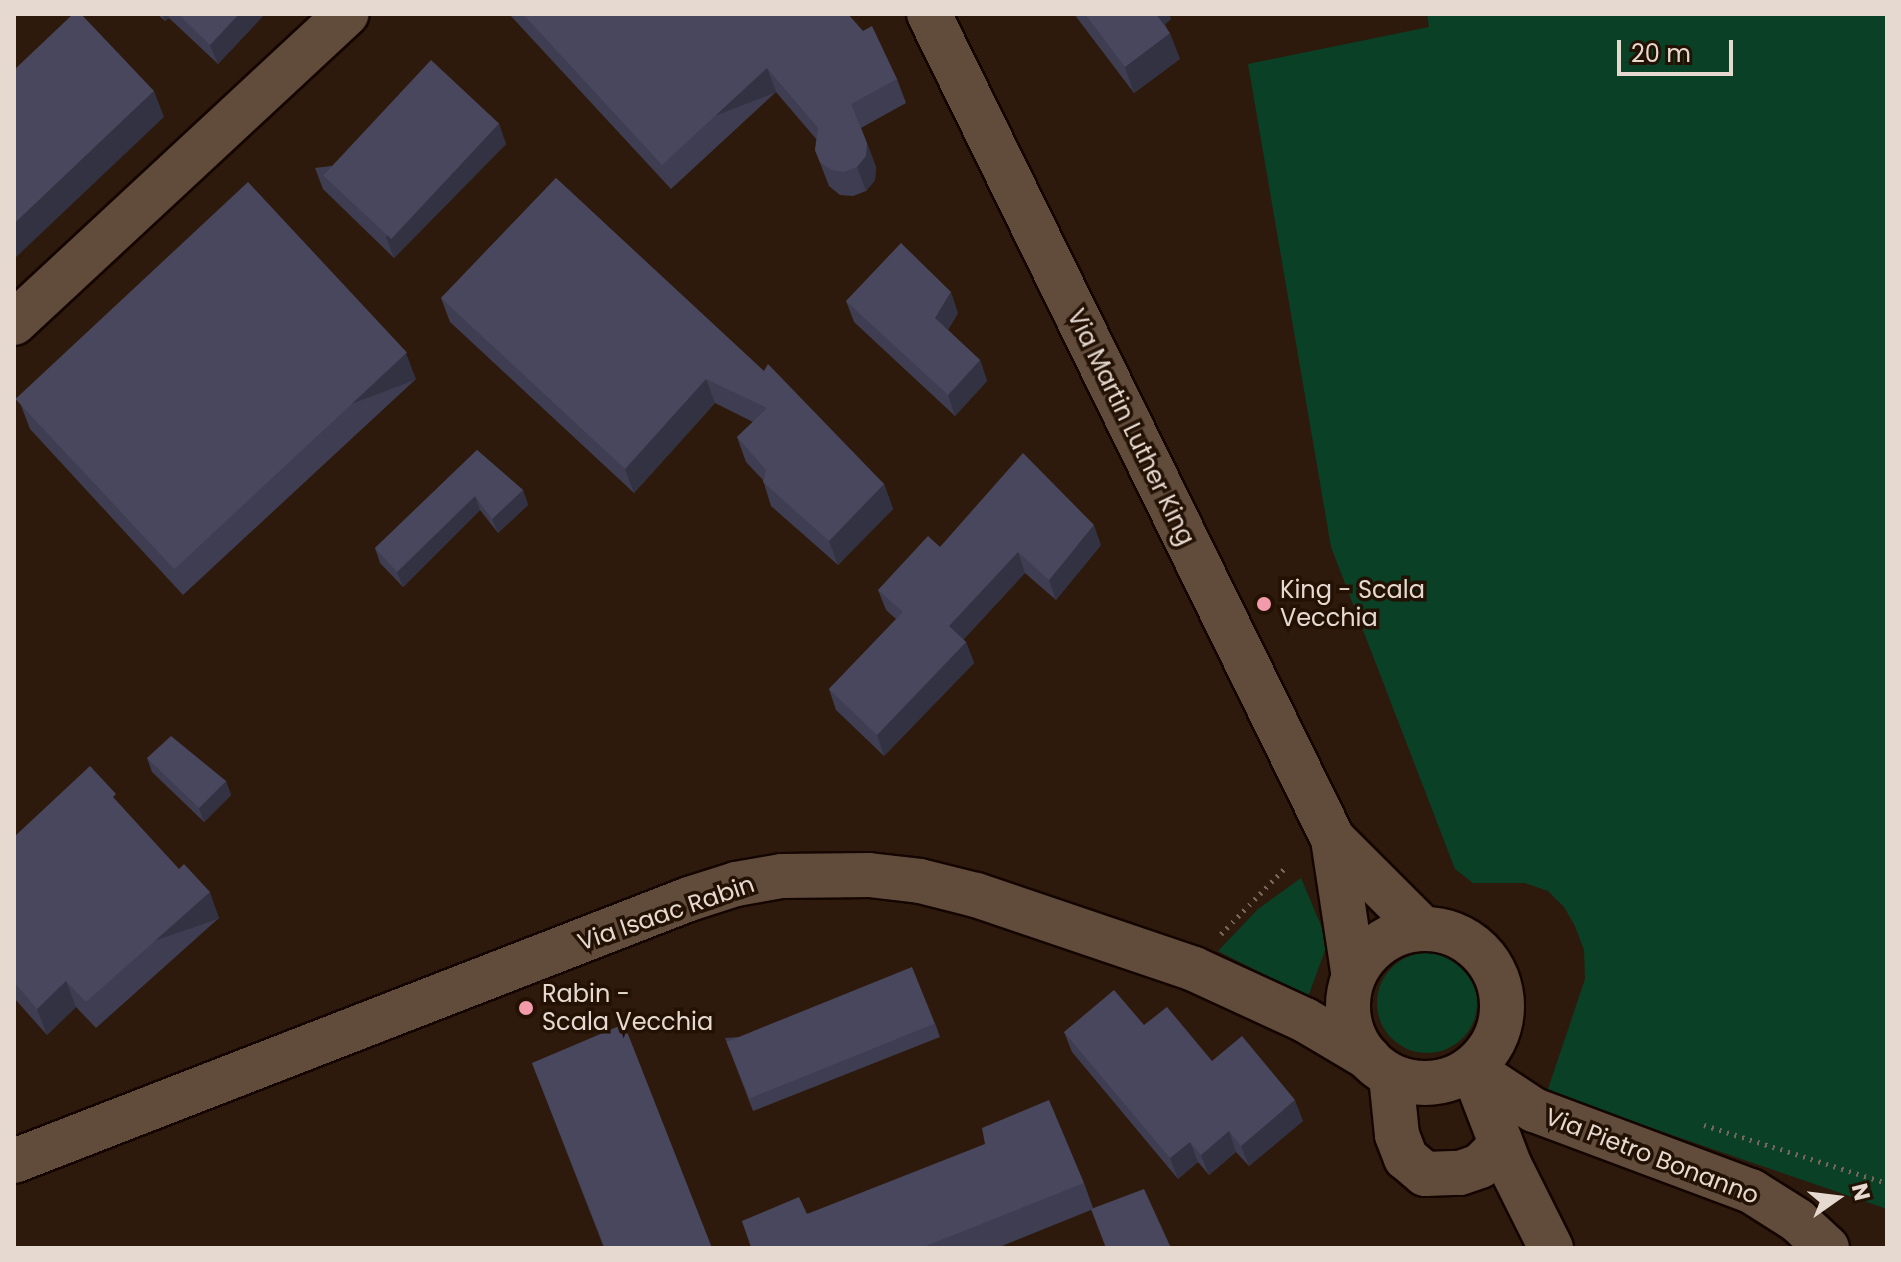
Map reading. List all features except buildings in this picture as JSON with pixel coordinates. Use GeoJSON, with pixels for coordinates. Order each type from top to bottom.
{"type":"FeatureCollection","features":[{"type":"Feature","properties":{"kind":"street"},"geometry":{"type":"LineString","coordinates":[[14,323],[346,14]]}},
{"type":"Feature","properties":{"kind":"street","name":"Via Martin Luther King"},"geometry":{"type":"LineString","coordinates":[[929,14],[1333,839],[1353,972]]}},
{"type":"Feature","properties":{"kind":"street","name":"Via Martin Luther King"},"geometry":{"type":"LineString","coordinates":[[1333,839],[1422,928]]}},
{"type":"Feature","properties":{"kind":"street","name":"Via Isaac Rabin"},"geometry":{"type":"LineString","coordinates":[[14,1161],[689,899],[736,884],[782,876],[869,875],[920,881],[976,895],[1194,969],[1305,1020],[1392,1072],[1466,1118],[1502,1157]]}},
{"type":"Feature","properties":{"kind":"street"},"geometry":{"type":"LineString","coordinates":[[1422,928],[1449,932],[1485,958],[1496,980],[1501,1009],[1497,1036],[1473,1070],[1440,1084],[1392,1072],[1352,1029],[1347,995],[1353,972],[1367,951],[1405,930],[1422,928]]}},
{"type":"Feature","properties":{"kind":"street"},"geometry":{"type":"LineString","coordinates":[[1473,1070],[1502,1157],[1554,1248]]}},
{"type":"Feature","properties":{"kind":"street","name":"Via Pietro Bonanno"},"geometry":{"type":"LineString","coordinates":[[1473,1070],[1534,1110],[1751,1191],[1797,1220],[1827,1248]]}},
{"type":"Feature","properties":{"kind":"street"},"geometry":{"type":"LineString","coordinates":[[1392,1072],[1397,1135],[1406,1158],[1425,1174],[1460,1173],[1502,1157]]}},
{"type":"Feature","properties":{"kind":"street"},"geometry":{"type":"LineString","coordinates":[[1554,1248],[1529,1168],[1527,1146],[1534,1134],[1546,1125],[1567,1123]]}},
{"type":"Feature","properties":{"kind":"green space"},"geometry":{"type":"Polygon","coordinates":[[[1427,14],[1887,14],[1887,1209],[1547,1092],[1585,979],[1584,950],[1575,926],[1564,907],[1548,891],[1525,883],[1473,883],[1455,869],[1331,547],[1248,64],[1429,27],[1427,14]]]}},
{"type":"Feature","properties":{"kind":"green space"},"geometry":{"type":"Polygon","coordinates":[[[1301,878],[1328,942],[1308,997],[1218,951],[1258,909],[1301,878]]]}},
{"type":"Feature","properties":{"kind":"green space"},"geometry":{"type":"Polygon","coordinates":[[[1427,953],[1446,956],[1463,967],[1474,984],[1477,1003],[1474,1022],[1463,1039],[1446,1050],[1427,1053],[1408,1050],[1391,1039],[1380,1022],[1377,1003],[1380,984],[1391,967],[1408,956],[1427,953]]]}},
{"type":"Feature","properties":{"kind":"place","name":"King - Scala Vecchia"},"geometry":{"type":"Point","coordinates":[1264,604]}},
{"type":"Feature","properties":{"kind":"place","name":"Rabin - Scala Vecchia"},"geometry":{"type":"Point","coordinates":[526,1008]}}]}
